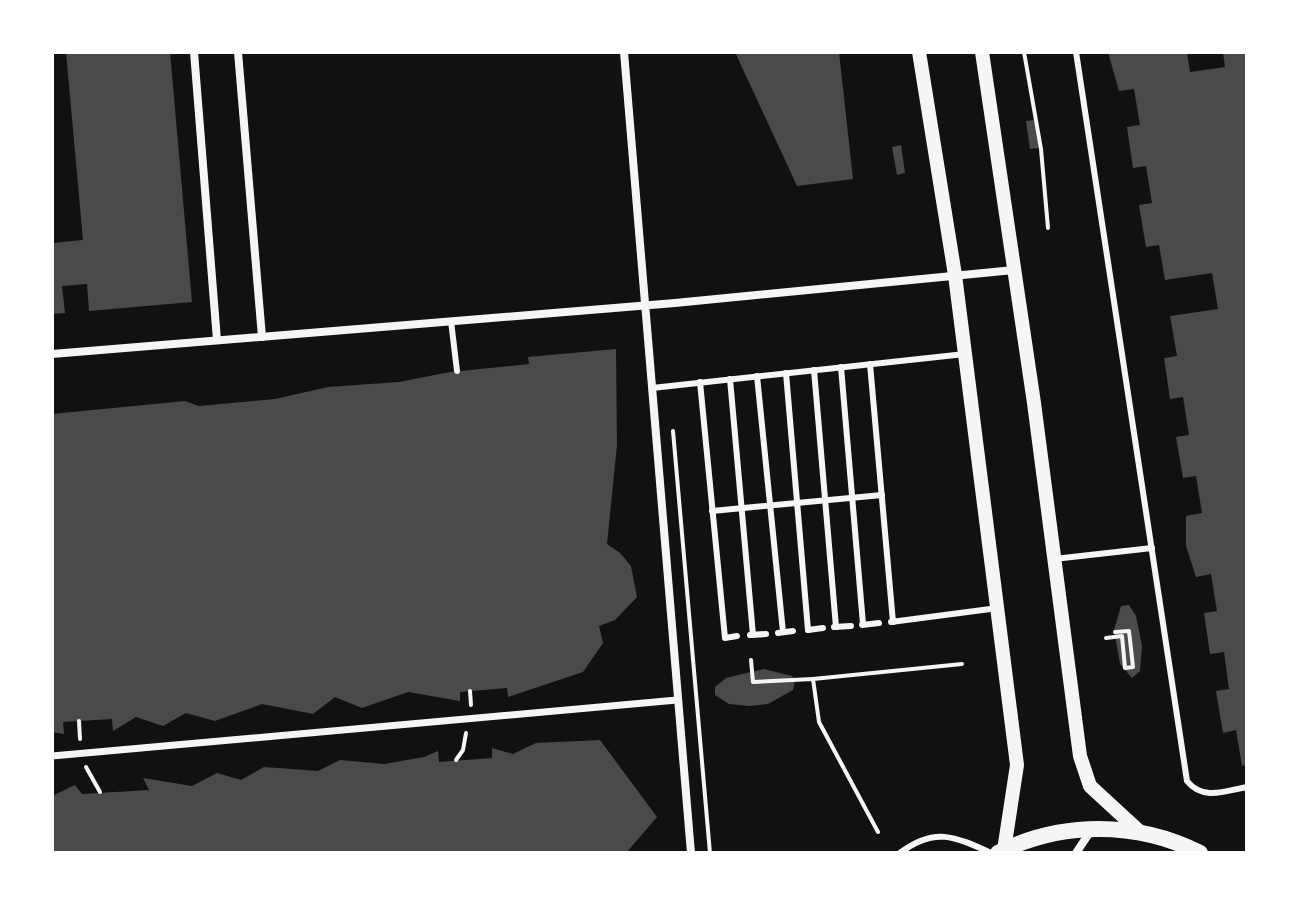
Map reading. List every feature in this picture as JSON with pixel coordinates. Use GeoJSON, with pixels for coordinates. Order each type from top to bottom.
{"type":"FeatureCollection","features":[{"type":"Feature","properties":{"kind":"main road"},"geometry":{"type":"LineString","coordinates":[[997,852],[1046,835],[1093,828],[1140,832],[1200,853]]}},
{"type":"Feature","properties":{"kind":"street"},"geometry":{"type":"LineString","coordinates":[[194,52],[217,340]]}},
{"type":"Feature","properties":{"kind":"street"},"geometry":{"type":"LineString","coordinates":[[238,52],[262,337]]}},
{"type":"Feature","properties":{"kind":"street"},"geometry":{"type":"LineString","coordinates":[[624,52],[691,853]]}},
{"type":"Feature","properties":{"kind":"street"},"geometry":{"type":"LineString","coordinates":[[919,52],[955,275],[1017,765],[997,852]]}},
{"type":"Feature","properties":{"kind":"street"},"geometry":{"type":"LineString","coordinates":[[982,52],[1015,270],[1080,756],[1090,786],[1140,832]]}},
{"type":"Feature","properties":{"kind":"street"},"geometry":{"type":"LineString","coordinates":[[52,354],[645,305],[1015,270]]}},
{"type":"Feature","properties":{"kind":"street"},"geometry":{"type":"LineString","coordinates":[[52,756],[677,700]]}},
{"type":"Feature","properties":{"kind":"street"},"geometry":{"type":"LineString","coordinates":[[1076,853],[1093,828]]}},
{"type":"Feature","properties":{"kind":"lane"},"geometry":{"type":"LineString","coordinates":[[1076,52],[1187,781],[1195,790],[1205,794],[1245,790]]}},
{"type":"Feature","properties":{"kind":"lane"},"geometry":{"type":"LineString","coordinates":[[451,321],[457,371]]}},
{"type":"Feature","properties":{"kind":"lane"},"geometry":{"type":"LineString","coordinates":[[652,388],[965,354]]}},
{"type":"Feature","properties":{"kind":"lane"},"geometry":{"type":"LineString","coordinates":[[870,364],[891,622],[998,608]]}},
{"type":"Feature","properties":{"kind":"lane"},"geometry":{"type":"LineString","coordinates":[[841,367],[862,625],[879,623]]}},
{"type":"Feature","properties":{"kind":"lane"},"geometry":{"type":"LineString","coordinates":[[814,370],[835,627],[851,626]]}},
{"type":"Feature","properties":{"kind":"lane"},"geometry":{"type":"LineString","coordinates":[[786,373],[799,503],[806,630],[823,628]]}},
{"type":"Feature","properties":{"kind":"lane"},"geometry":{"type":"LineString","coordinates":[[757,376],[780,632],[793,631]]}},
{"type":"Feature","properties":{"kind":"lane"},"geometry":{"type":"LineString","coordinates":[[730,379],[743,508],[751,635],[766,634]]}},
{"type":"Feature","properties":{"kind":"lane"},"geometry":{"type":"LineString","coordinates":[[700,382],[725,638],[737,636]]}},
{"type":"Feature","properties":{"kind":"lane"},"geometry":{"type":"LineString","coordinates":[[712,511],[882,495]]}},
{"type":"Feature","properties":{"kind":"lane"},"geometry":{"type":"LineString","coordinates":[[1054,559],[1152,548]]}},
{"type":"Feature","properties":{"kind":"lane"},"geometry":{"type":"LineString","coordinates":[[900,853],[916,841],[940,835],[997,852]]}},
{"type":"Feature","properties":{"kind":"path"},"geometry":{"type":"LineString","coordinates":[[1024,52],[1041,149],[1048,228]]}},
{"type":"Feature","properties":{"kind":"path"},"geometry":{"type":"LineString","coordinates":[[672,424],[710,853]]}},
{"type":"Feature","properties":{"kind":"path"},"geometry":{"type":"LineString","coordinates":[[1106,638],[1122,636],[1125,668],[1133,667],[1129,631],[1115,632]]}},
{"type":"Feature","properties":{"kind":"path"},"geometry":{"type":"LineString","coordinates":[[751,660],[753,682],[962,664]]}},
{"type":"Feature","properties":{"kind":"path"},"geometry":{"type":"LineString","coordinates":[[813,679],[819,722],[878,832]]}},
{"type":"Feature","properties":{"kind":"building"},"geometry":{"type":"Polygon","coordinates":[[[66,52],[170,52],[192,302],[89,311],[87,284],[62,286],[65,313],[52,314],[52,243],[83,240],[66,52]]]}},
{"type":"Feature","properties":{"kind":"building"},"geometry":{"type":"Polygon","coordinates":[[[735,52],[839,52],[853,179],[797,186],[735,52]]]}},
{"type":"Feature","properties":{"kind":"building"},"geometry":{"type":"Polygon","coordinates":[[[1108,52],[1187,52],[1190,72],[1225,67],[1223,52],[1247,52],[1247,765],[1242,766],[1236,730],[1223,733],[1216,691],[1229,689],[1224,652],[1210,654],[1204,613],[1217,611],[1211,574],[1196,577],[1186,546],[1186,516],[1202,513],[1196,476],[1183,478],[1176,437],[1189,435],[1183,397],[1170,399],[1164,358],[1177,356],[1170,316],[1218,309],[1212,273],[1165,280],[1159,245],[1146,247],[1139,205],[1152,203],[1146,166],[1133,168],[1127,127],[1140,125],[1134,89],[1119,91],[1108,52]]]}},
{"type":"Feature","properties":{"kind":"building"},"geometry":{"type":"Polygon","coordinates":[[[1035,120],[1040,148],[1030,149],[1026,121],[1035,120]]]}},
{"type":"Feature","properties":{"kind":"building"},"geometry":{"type":"Polygon","coordinates":[[[901,145],[905,173],[897,175],[892,147],[901,145]]]}},
{"type":"Feature","properties":{"kind":"building"},"geometry":{"type":"Polygon","coordinates":[[[616,349],[617,445],[607,544],[631,566],[637,597],[615,620],[599,626],[603,643],[583,672],[508,697],[507,688],[460,692],[460,701],[408,692],[362,708],[335,697],[313,714],[262,704],[215,721],[186,713],[163,726],[136,717],[113,731],[112,719],[63,722],[64,734],[52,732],[52,414],[185,401],[199,406],[275,399],[328,387],[399,382],[450,372],[529,364],[528,357],[616,349]]]}},
{"type":"Feature","properties":{"kind":"building"},"geometry":{"type":"Polygon","coordinates":[[[1129,605],[1136,616],[1142,646],[1140,671],[1132,678],[1120,664],[1114,630],[1121,606],[1129,605]]]}},
{"type":"Feature","properties":{"kind":"building"},"geometry":{"type":"Polygon","coordinates":[[[764,669],[792,676],[795,681],[793,690],[768,704],[749,706],[729,704],[715,695],[715,687],[726,678],[764,669]]]}},
{"type":"Feature","properties":{"kind":"building"},"geometry":{"type":"Polygon","coordinates":[[[600,740],[657,817],[626,853],[52,853],[52,796],[75,785],[82,794],[149,790],[143,778],[192,786],[217,773],[241,780],[264,767],[318,771],[340,760],[384,764],[424,757],[438,751],[439,762],[492,758],[492,748],[513,754],[536,743],[600,740]]]}}]}
